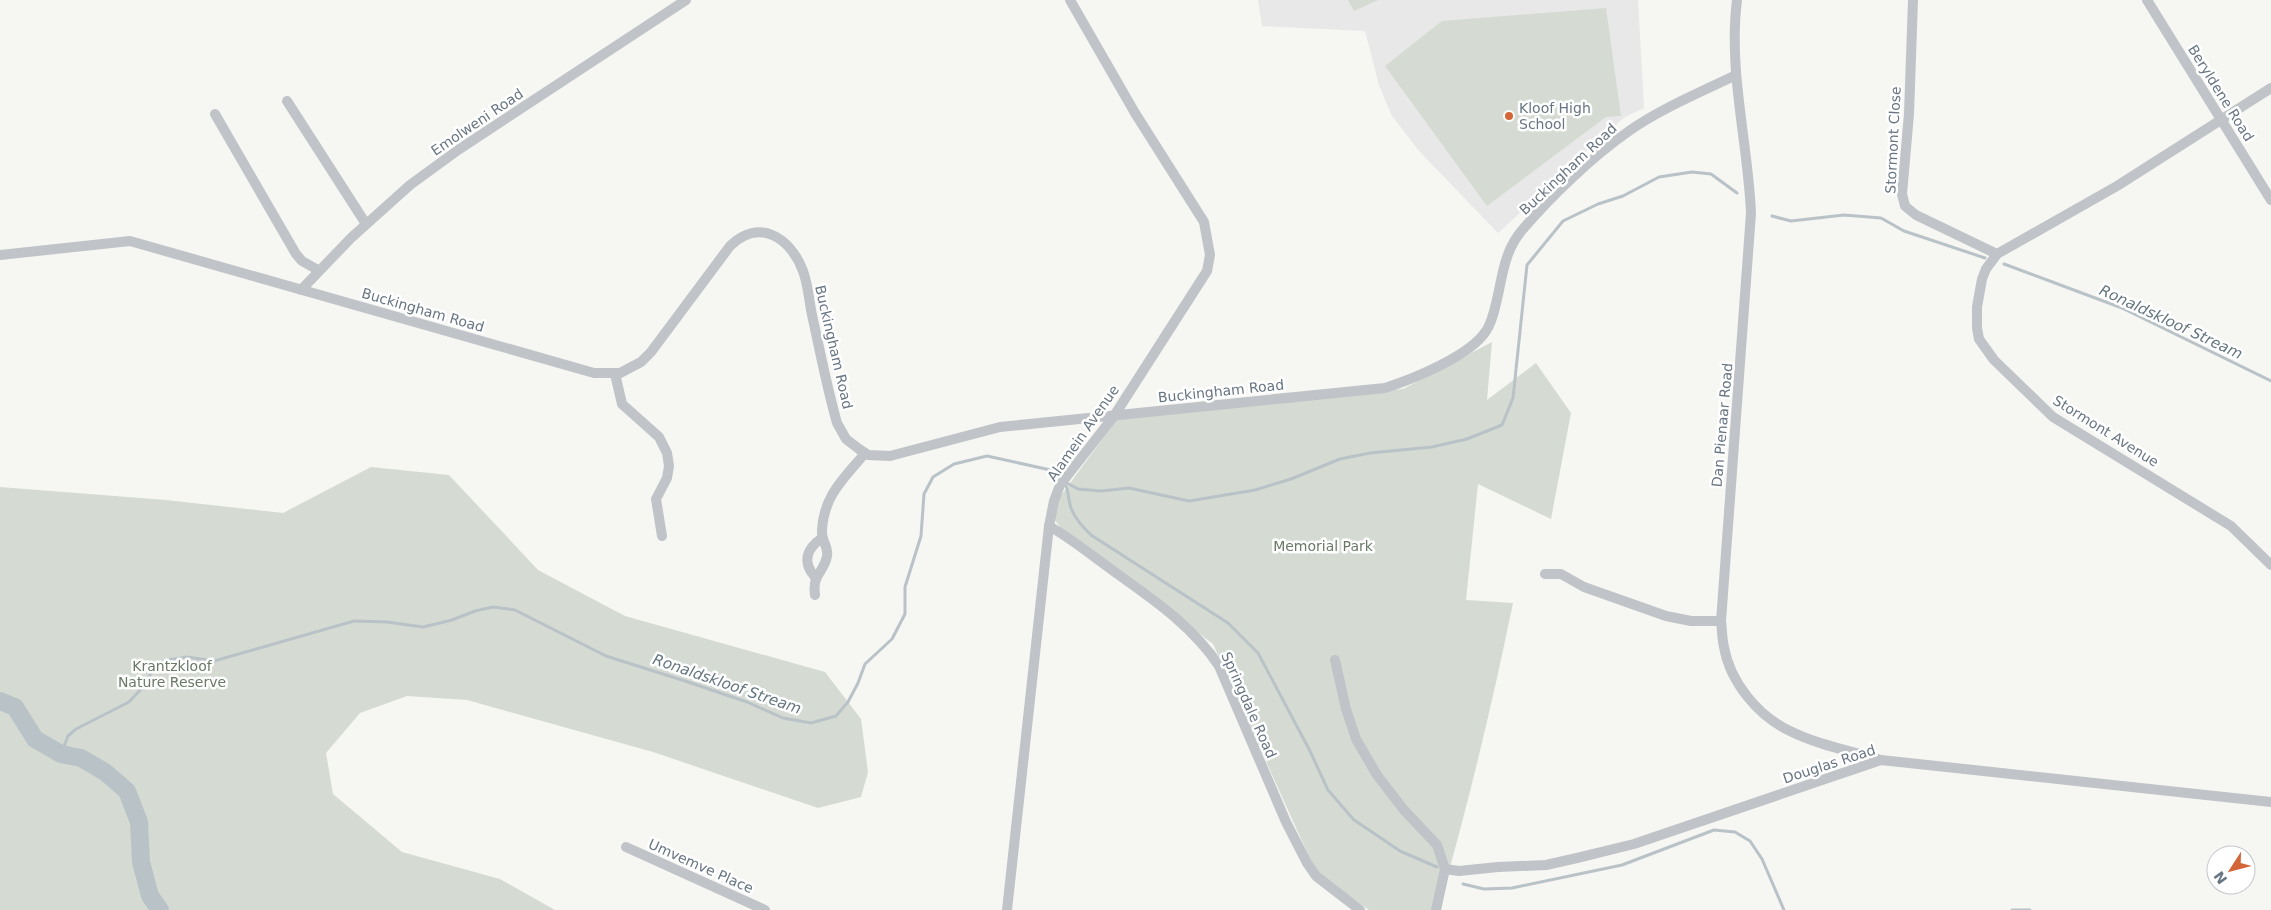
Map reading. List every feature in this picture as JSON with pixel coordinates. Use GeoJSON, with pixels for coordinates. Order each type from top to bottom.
{"type":"FeatureCollection","features":[{"type":"Feature","properties":{"kind":"street","name":"Emolweni Road"},"geometry":{"type":"LineString","coordinates":[[301,290],[318,270],[410,185],[458,150],[686,0]]}},
{"type":"Feature","properties":{"kind":"street","name":"Alamein Avenue"},"geometry":{"type":"LineString","coordinates":[[1007,910],[1049,526],[1054,501],[1063,482],[1114,416],[1207,271],[1210,255],[1204,222],[1136,113],[1070,0]]}},
{"type":"Feature","properties":{"kind":"street","name":"Dan Pienaar Road"},"geometry":{"type":"LineString","coordinates":[[1737,0],[1735,17],[1736,75],[1750,188],[1751,212],[1721,621],[1724,648],[1732,673],[1744,694],[1764,713],[1789,731],[1828,745],[1881,760]]}},
{"type":"Feature","properties":{"kind":"street","name":"Stormont Close"},"geometry":{"type":"LineString","coordinates":[[1913,0],[1909,114],[1902,194],[1905,206],[1916,215],[1997,254]]}},
{"type":"Feature","properties":{"kind":"street","name":"Beryldene Road"},"geometry":{"type":"LineString","coordinates":[[2147,0],[2271,200]]}},
{"type":"Feature","properties":{"kind":"street","name":"Buckingham Road"},"geometry":{"type":"LineString","coordinates":[[0,255],[130,241],[594,373],[615,374],[628,370],[651,352],[740,236],[750,233],[774,234],[787,244],[803,271],[838,423],[846,439],[865,453],[890,456],[984,430],[1385,388],[1414,378],[1461,353],[1480,339],[1491,322],[1505,258],[1515,239],[1523,228],[1593,160],[1629,131],[1736,75]]}},
{"type":"Feature","properties":{"kind":"street","name":"Stormont Avenue"},"geometry":{"type":"LineString","coordinates":[[2271,88],[2221,118],[2117,186],[1997,254],[1986,269],[1982,279],[1977,307],[1977,328],[1979,339],[1994,360],[2053,417],[2231,526],[2271,565]]}},
{"type":"Feature","properties":{"kind":"street"},"geometry":{"type":"LineString","coordinates":[[287,101],[366,224]]}},
{"type":"Feature","properties":{"kind":"street"},"geometry":{"type":"LineString","coordinates":[[215,114],[296,254],[302,261],[318,270]]}},
{"type":"Feature","properties":{"kind":"street"},"geometry":{"type":"LineString","coordinates":[[615,374],[622,404],[660,437],[667,452],[669,466],[667,478],[656,499],[662,536]]}},
{"type":"Feature","properties":{"kind":"street"},"geometry":{"type":"LineString","coordinates":[[815,595],[815,577],[828,556],[828,551],[822,538],[822,524],[833,491],[865,453]]}},
{"type":"Feature","properties":{"kind":"street","name":"Springdale Road"},"geometry":{"type":"LineString","coordinates":[[1049,526],[1077,543],[1171,613],[1191,630],[1208,649],[1219,666],[1286,822],[1307,863],[1316,876],[1360,910]]}},
{"type":"Feature","properties":{"kind":"street"},"geometry":{"type":"LineString","coordinates":[[815,577],[809,570],[807,558],[811,547],[822,538]]}},
{"type":"Feature","properties":{"kind":"street"},"geometry":{"type":"LineString","coordinates":[[1545,574],[1561,574],[1584,587],[1666,616],[1691,621],[1721,621]]}},
{"type":"Feature","properties":{"kind":"street"},"geometry":{"type":"LineString","coordinates":[[1335,660],[1346,709],[1356,739],[1382,782],[1404,810],[1437,845],[1445,869],[1436,910]]}},
{"type":"Feature","properties":{"kind":"street","name":"Douglas Road"},"geometry":{"type":"LineString","coordinates":[[1445,869],[1459,871],[1546,865],[1587,856],[1634,844],[1881,760],[2271,802]]}},
{"type":"Feature","properties":{"kind":"street","name":"Umvemve Place"},"geometry":{"type":"LineString","coordinates":[[626,847],[765,910]]}},
{"type":"Feature","properties":{"kind":"shaded area","name":"Kloof High School"},"geometry":{"type":"Polygon","coordinates":[[[1258,0],[1638,0],[1644,108],[1625,117],[1498,233],[1420,152],[1392,116],[1379,85],[1365,31],[1262,26],[1258,0]]]}},
{"type":"Feature","properties":{"kind":"green space"},"geometry":{"type":"Polygon","coordinates":[[[1348,0],[1378,0],[1354,11],[1348,0]]]}},
{"type":"Feature","properties":{"kind":"green space","name":"Kloof High School"},"geometry":{"type":"Polygon","coordinates":[[[1606,8],[1621,116],[1606,117],[1487,206],[1385,66],[1442,21],[1606,8]]]}},
{"type":"Feature","properties":{"kind":"green space","name":"Memorial Park"},"geometry":{"type":"Polygon","coordinates":[[[1492,342],[1487,400],[1536,363],[1571,413],[1551,519],[1478,484],[1466,600],[1513,603],[1469,796],[1438,910],[1369,910],[1316,872],[1213,644],[1063,531],[1054,519],[1051,509],[1117,419],[1403,389],[1492,342]]]}},
{"type":"Feature","properties":{"kind":"green space","name":"Krantzkloof Nature Reserve"},"geometry":{"type":"Polygon","coordinates":[[[371,467],[449,475],[538,570],[625,616],[825,672],[861,719],[868,772],[861,797],[818,808],[653,752],[467,700],[407,696],[360,713],[326,753],[333,794],[402,852],[500,879],[555,910],[0,910],[0,487],[166,500],[283,513],[371,467]]]}},
{"type":"Feature","properties":{"kind":"waterway","name":"Ronaldskloof Stream"},"geometry":{"type":"LineString","coordinates":[[61,754],[68,736],[76,729],[129,702],[144,686],[156,664],[187,657],[214,661],[354,621],[387,622],[423,627],[493,607],[515,610],[606,656],[747,702],[783,718],[811,723],[836,716],[848,702],[865,664],[892,639],[905,614],[905,587],[921,536],[924,494],[933,477],[954,464],[987,456],[1055,471],[1065,482],[1078,489],[1101,491],[1129,488],[1189,501],[1255,490],[1291,479],[1340,459],[1370,453],[1432,447],[1467,439],[1502,425],[1513,398],[1527,265],[1563,221],[1598,204],[1623,196],[1659,177],[1692,172],[1711,174],[1737,193]]}},
{"type":"Feature","properties":{"kind":"waterway","name":"Ronaldskloof Stream"},"geometry":{"type":"LineString","coordinates":[[1772,216],[1791,221],[1844,215],[1881,218],[1904,231],[1985,258]]}},
{"type":"Feature","properties":{"kind":"waterway","name":"Ronaldskloof Stream"},"geometry":{"type":"LineString","coordinates":[[2004,264],[2122,308],[2271,381]]}},
{"type":"Feature","properties":{"kind":"waterway"},"geometry":{"type":"LineString","coordinates":[[1065,483],[1073,512],[1091,535],[1228,623],[1258,653],[1309,749],[1328,790],[1354,820],[1400,851],[1437,867]]}},
{"type":"Feature","properties":{"kind":"waterway"},"geometry":{"type":"LineString","coordinates":[[0,701],[15,707],[35,739],[61,754],[81,758],[105,772],[127,791],[139,822],[141,862],[150,896],[160,910]]}},
{"type":"Feature","properties":{"kind":"waterway"},"geometry":{"type":"LineString","coordinates":[[1463,884],[1484,889],[1512,888],[1622,865],[1714,830],[1735,832],[1750,841],[1762,859],[1784,910]]}},
{"type":"Feature","properties":{"kind":"waterway"},"geometry":{"type":"LineString","coordinates":[[2012,910],[2030,910]]}},
{"type":"Feature","properties":{"kind":"place","name":"Kloof High School"},"geometry":{"type":"Point","coordinates":[1509,116]}}]}
